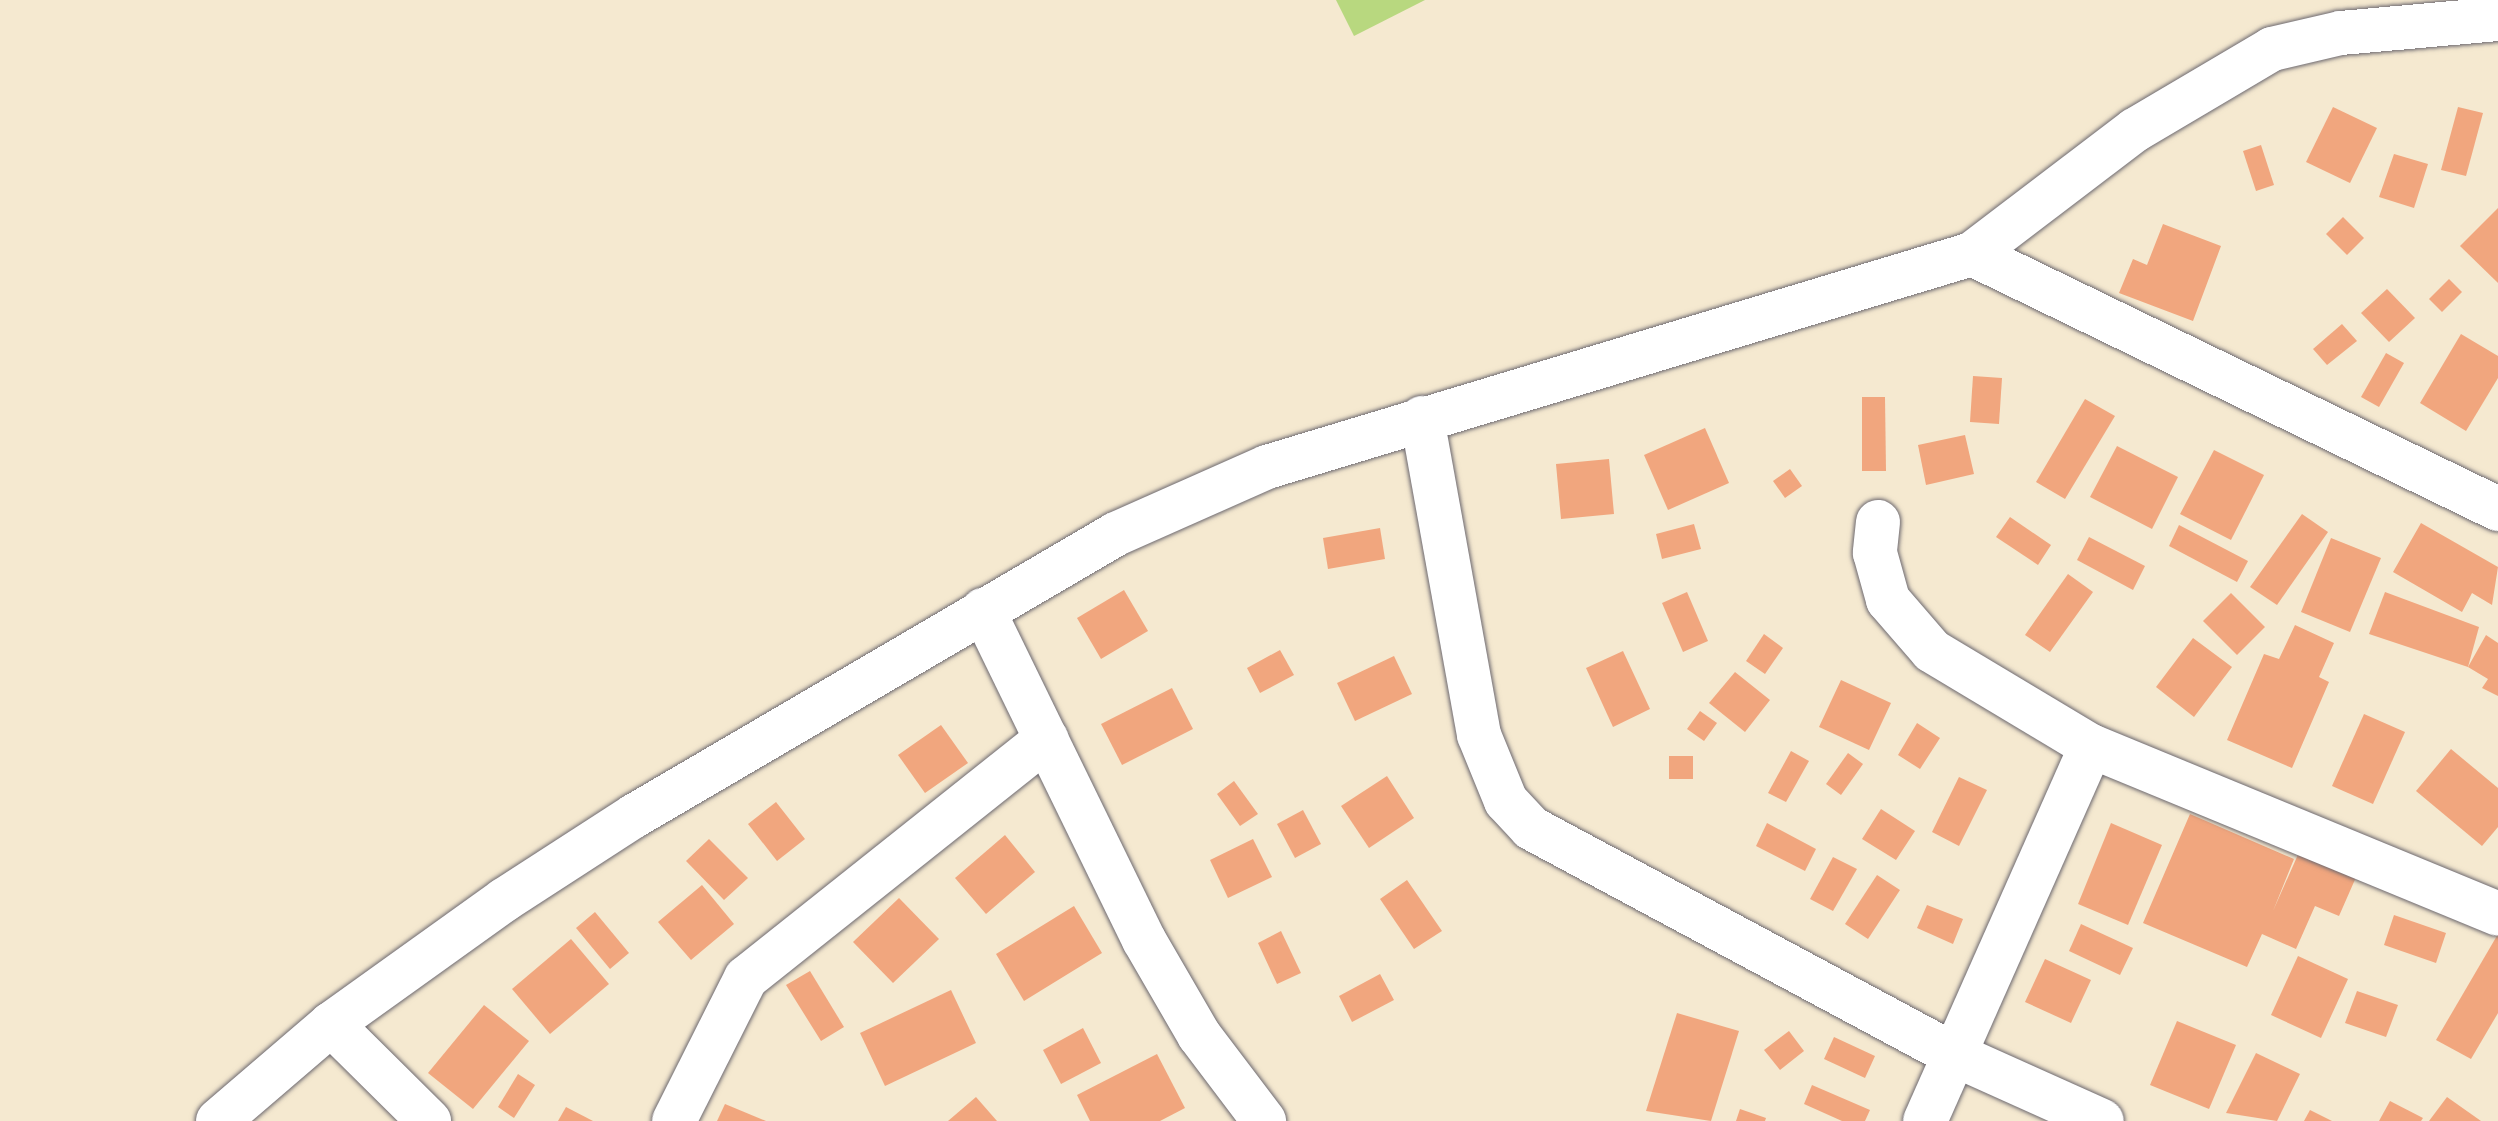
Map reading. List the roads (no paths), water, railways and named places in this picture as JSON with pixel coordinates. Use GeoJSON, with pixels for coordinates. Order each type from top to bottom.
{"type":"FeatureCollection","features":[{"type":"Feature","properties":{"kind":"street"},"geometry":{"type":"LineString","coordinates":[[218,1121],[331,1024],[634,816],[983,610],[1198,494],[1422,418],[1972,254],[2135,130],[2272,49],[2341,33],[2498,19]]}},
{"type":"Feature","properties":{"kind":"street"},"geometry":{"type":"LineString","coordinates":[[1972,254],[2498,509]]}},
{"type":"Feature","properties":{"kind":"street"},"geometry":{"type":"LineString","coordinates":[[1422,418],[1479,735],[1506,801],[1558,848],[1953,1054],[2102,1121]]}},
{"type":"Feature","properties":{"kind":"street"},"geometry":{"type":"LineString","coordinates":[[1878,522],[1875,553],[1888,600],[1918,641],[2091,746],[2498,914]]}},
{"type":"Feature","properties":{"kind":"street"},"geometry":{"type":"LineString","coordinates":[[983,610],[1144,940],[1199,1035],[1264,1121]]}},
{"type":"Feature","properties":{"kind":"street"},"geometry":{"type":"LineString","coordinates":[[674,1121],[746,978],[1046,739]]}},
{"type":"Feature","properties":{"kind":"street"},"geometry":{"type":"LineString","coordinates":[[1925,1121],[2091,746]]}},
{"type":"Feature","properties":{"kind":"street"},"geometry":{"type":"LineString","coordinates":[[331,1024],[429,1121]]}}]}
